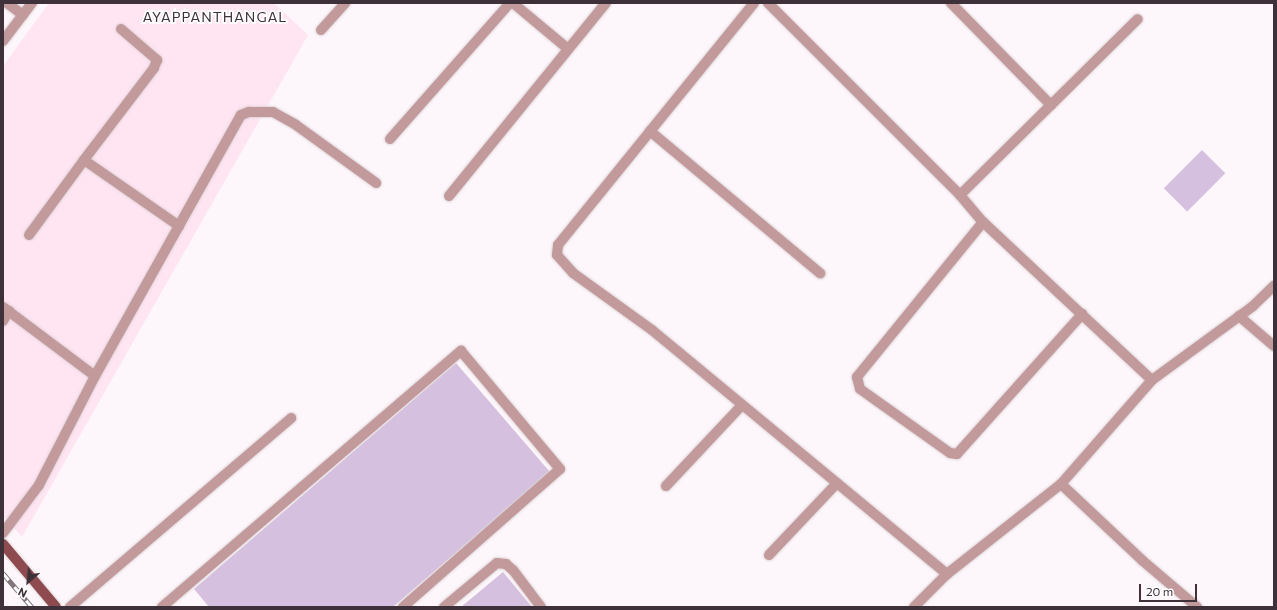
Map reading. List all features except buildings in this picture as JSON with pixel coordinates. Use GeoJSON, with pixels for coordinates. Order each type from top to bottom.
{"type":"FeatureCollection","features":[{"type":"Feature","properties":{"kind":"main road"},"geometry":{"type":"LineString","coordinates":[[3,544],[56,607]]}},
{"type":"Feature","properties":{"kind":"street"},"geometry":{"type":"LineString","coordinates":[[7,3],[23,15]]}},
{"type":"Feature","properties":{"kind":"street"},"geometry":{"type":"LineString","coordinates":[[3,41],[32,3]]}},
{"type":"Feature","properties":{"kind":"street"},"geometry":{"type":"LineString","coordinates":[[321,30],[345,3]]}},
{"type":"Feature","properties":{"kind":"street"},"geometry":{"type":"LineString","coordinates":[[390,139],[512,3],[567,48]]}},
{"type":"Feature","properties":{"kind":"street"},"geometry":{"type":"LineString","coordinates":[[449,196],[567,48],[606,3]]}},
{"type":"Feature","properties":{"kind":"street"},"geometry":{"type":"LineString","coordinates":[[754,3],[558,245],[557,255],[573,273],[652,330],[947,574]]}},
{"type":"Feature","properties":{"kind":"street"},"geometry":{"type":"LineString","coordinates":[[768,3],[960,195],[983,222],[1152,380]]}},
{"type":"Feature","properties":{"kind":"street"},"geometry":{"type":"LineString","coordinates":[[950,3],[1051,105]]}},
{"type":"Feature","properties":{"kind":"street"},"geometry":{"type":"LineString","coordinates":[[960,195],[1138,19]]}},
{"type":"Feature","properties":{"kind":"street"},"geometry":{"type":"LineString","coordinates":[[29,235],[154,68],[157,60],[121,29]]}},
{"type":"Feature","properties":{"kind":"street"},"geometry":{"type":"LineString","coordinates":[[3,534],[39,486],[95,376],[241,115],[249,112],[273,112],[296,124],[376,183]]}},
{"type":"Feature","properties":{"kind":"street"},"geometry":{"type":"LineString","coordinates":[[650,131],[820,273]]}},
{"type":"Feature","properties":{"kind":"street"},"geometry":{"type":"LineString","coordinates":[[84,160],[179,226]]}},
{"type":"Feature","properties":{"kind":"street"},"geometry":{"type":"LineString","coordinates":[[983,222],[857,377],[860,389],[950,453],[957,454],[1082,314]]}},
{"type":"Feature","properties":{"kind":"street"},"geometry":{"type":"LineString","coordinates":[[914,607],[947,574],[1060,484],[1152,380],[1239,316],[1274,286]]}},
{"type":"Feature","properties":{"kind":"street"},"geometry":{"type":"LineString","coordinates":[[3,321],[6,309],[95,376]]}},
{"type":"Feature","properties":{"kind":"street"},"geometry":{"type":"LineString","coordinates":[[1239,316],[1274,346]]}},
{"type":"Feature","properties":{"kind":"street"},"geometry":{"type":"LineString","coordinates":[[162,607],[461,351],[560,469],[403,607]]}},
{"type":"Feature","properties":{"kind":"street"},"geometry":{"type":"LineString","coordinates":[[666,486],[742,405]]}},
{"type":"Feature","properties":{"kind":"street"},"geometry":{"type":"LineString","coordinates":[[70,607],[291,418]]}},
{"type":"Feature","properties":{"kind":"street"},"geometry":{"type":"LineString","coordinates":[[769,556],[837,483]]}},
{"type":"Feature","properties":{"kind":"street"},"geometry":{"type":"LineString","coordinates":[[1060,484],[1143,561],[1197,607]]}},
{"type":"Feature","properties":{"kind":"street"},"geometry":{"type":"LineString","coordinates":[[444,607],[498,563],[506,564],[512,570],[541,607]]}},
{"type":"Feature","properties":{"kind":"shaded area"},"geometry":{"type":"Polygon","coordinates":[[[49,3],[274,3],[308,35],[22,537],[3,516],[3,66],[49,3]]]}},
{"type":"Feature","properties":{"kind":"railway"},"geometry":{"type":"LineString","coordinates":[[3,573],[32,607]]}},
{"type":"Feature","properties":{"kind":"district","name":"AYAPPANTHANGAL"},"geometry":{"type":"Point","coordinates":[215,17]}}]}
